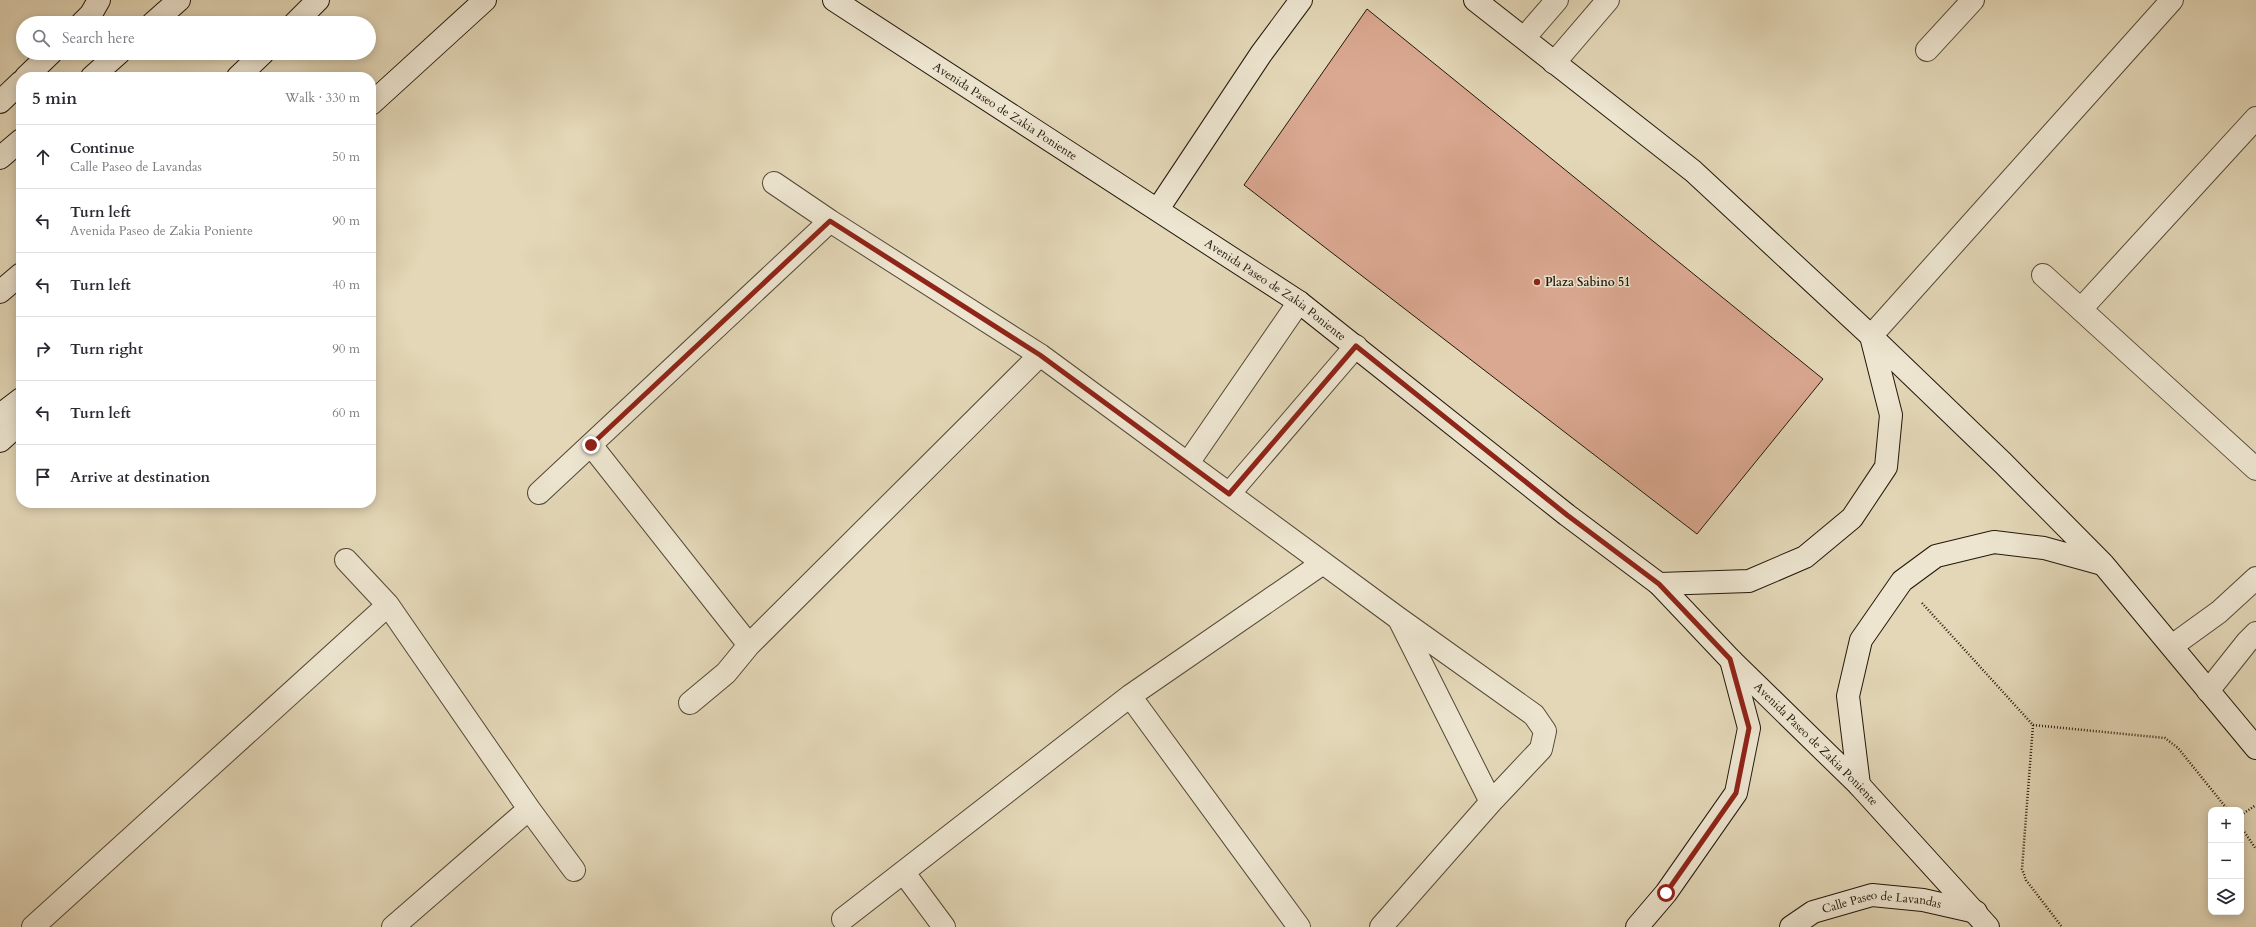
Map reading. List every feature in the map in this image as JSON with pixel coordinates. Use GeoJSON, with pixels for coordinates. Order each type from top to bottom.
{"type":"FeatureCollection","features":[{"type":"Feature","properties":{"kind":"street"},"geometry":{"type":"LineString","coordinates":[[89,16],[99,0]]}},
{"type":"Feature","properties":{"kind":"street"},"geometry":{"type":"LineString","coordinates":[[161,16],[179,0]]}},
{"type":"Feature","properties":{"kind":"street"},"geometry":{"type":"LineString","coordinates":[[302,16],[318,0]]}},
{"type":"Feature","properties":{"kind":"street"},"geometry":{"type":"LineString","coordinates":[[376,99],[485,0]]}},
{"type":"Feature","properties":{"kind":"street","name":"Avenida Paseo de Zakia Poniente"},"geometry":{"type":"LineString","coordinates":[[834,0],[1300,302],[1567,515],[1659,584],[1730,659],[1859,785],[1982,920]]}},
{"type":"Feature","properties":{"kind":"street"},"geometry":{"type":"LineString","coordinates":[[1158,209],[1261,54],[1301,0]]}},
{"type":"Feature","properties":{"kind":"street"},"geometry":{"type":"LineString","coordinates":[[1475,0],[1525,37],[1554,63],[1693,171],[1871,336],[2003,463],[2103,564],[2256,748]]}},
{"type":"Feature","properties":{"kind":"street"},"geometry":{"type":"LineString","coordinates":[[1525,37],[1557,0]]}},
{"type":"Feature","properties":{"kind":"street"},"geometry":{"type":"LineString","coordinates":[[1554,63],[1608,0]]}},
{"type":"Feature","properties":{"kind":"street"},"geometry":{"type":"LineString","coordinates":[[1927,50],[1973,0]]}},
{"type":"Feature","properties":{"kind":"street"},"geometry":{"type":"LineString","coordinates":[[1871,336],[2172,0]]}},
{"type":"Feature","properties":{"kind":"street"},"geometry":{"type":"LineString","coordinates":[[31,72],[44,60]]}},
{"type":"Feature","properties":{"kind":"street"},"geometry":{"type":"LineString","coordinates":[[98,72],[111,60]]}},
{"type":"Feature","properties":{"kind":"street"},"geometry":{"type":"LineString","coordinates":[[243,72],[256,60]]}},
{"type":"Feature","properties":{"kind":"street"},"geometry":{"type":"LineString","coordinates":[[0,102],[16,87]]}},
{"type":"Feature","properties":{"kind":"street"},"geometry":{"type":"LineString","coordinates":[[2081,309],[2256,118]]}},
{"type":"Feature","properties":{"kind":"street"},"geometry":{"type":"LineString","coordinates":[[0,158],[16,144]]}},
{"type":"Feature","properties":{"kind":"street"},"geometry":{"type":"LineString","coordinates":[[774,183],[830,221],[1040,355],[1398,618],[1534,715],[1545,732],[1541,749],[1491,802],[1381,927]]}},
{"type":"Feature","properties":{"kind":"street"},"geometry":{"type":"LineString","coordinates":[[539,493],[830,221]]}},
{"type":"Feature","properties":{"kind":"street"},"geometry":{"type":"LineString","coordinates":[[2043,276],[2255,466]]}},
{"type":"Feature","properties":{"kind":"street"},"geometry":{"type":"LineString","coordinates":[[0,292],[16,278]]}},
{"type":"Feature","properties":{"kind":"street"},"geometry":{"type":"LineString","coordinates":[[1188,463],[1300,302]]}},
{"type":"Feature","properties":{"kind":"street"},"geometry":{"type":"LineString","coordinates":[[1659,584],[1749,581],[1805,557],[1852,518],[1886,467],[1887,460],[1891,415],[1871,336]]}},
{"type":"Feature","properties":{"kind":"street"},"geometry":{"type":"LineString","coordinates":[[1229,494],[1356,346]]}},
{"type":"Feature","properties":{"kind":"street"},"geometry":{"type":"LineString","coordinates":[[690,703],[726,673],[749,645],[1040,355]]}},
{"type":"Feature","properties":{"kind":"street"},"geometry":{"type":"LineString","coordinates":[[0,415],[16,403]]}},
{"type":"Feature","properties":{"kind":"street"},"geometry":{"type":"LineString","coordinates":[[0,441],[16,427]]}},
{"type":"Feature","properties":{"kind":"street"},"geometry":{"type":"LineString","coordinates":[[591,445],[749,645]]}},
{"type":"Feature","properties":{"kind":"street"},"geometry":{"type":"LineString","coordinates":[[1859,785],[1848,696],[1862,640],[1902,581],[1936,556],[1994,542],[2044,548],[2103,564]]}},
{"type":"Feature","properties":{"kind":"street"},"geometry":{"type":"LineString","coordinates":[[346,560],[388,605],[529,809],[574,870]]}},
{"type":"Feature","properties":{"kind":"street"},"geometry":{"type":"LineString","coordinates":[[843,919],[1130,696],[1323,563]]}},
{"type":"Feature","properties":{"kind":"street"},"geometry":{"type":"LineString","coordinates":[[2172,646],[2219,612],[2256,578]]}},
{"type":"Feature","properties":{"kind":"street"},"geometry":{"type":"LineString","coordinates":[[33,927],[388,605]]}},
{"type":"Feature","properties":{"kind":"street"},"geometry":{"type":"LineString","coordinates":[[1398,618],[1491,802]]}},
{"type":"Feature","properties":{"kind":"street"},"geometry":{"type":"LineString","coordinates":[[2208,691],[2247,642],[2256,634]]}},
{"type":"Feature","properties":{"kind":"street"},"geometry":{"type":"LineString","coordinates":[[1637,927],[1666,893],[1736,793],[1749,728],[1730,659]]}},
{"type":"Feature","properties":{"kind":"street"},"geometry":{"type":"LineString","coordinates":[[1130,696],[1299,927]]}},
{"type":"Feature","properties":{"kind":"street"},"geometry":{"type":"LineString","coordinates":[[396,926],[529,809]]}},
{"type":"Feature","properties":{"kind":"street"},"geometry":{"type":"LineString","coordinates":[[904,873],[944,927]]}},
{"type":"Feature","properties":{"kind":"street","name":"Calle Paseo de Lavandas"},"geometry":{"type":"LineString","coordinates":[[1791,927],[1813,912],[1872,895],[1923,900],[1982,920]]}},
{"type":"Feature","properties":{"kind":"path"},"geometry":{"type":"LineString","coordinates":[[1902,581],[2033,725],[2164,738],[2178,748],[2226,807]]}},
{"type":"Feature","properties":{"kind":"path"},"geometry":{"type":"LineString","coordinates":[[2033,725],[2024,826],[2022,869],[2026,880],[2062,927]]}},
{"type":"Feature","properties":{"kind":"path"},"geometry":{"type":"LineString","coordinates":[[2244,813],[2256,805]]}},
{"type":"Feature","properties":{"kind":"path"},"geometry":{"type":"LineString","coordinates":[[2244,831],[2256,849]]}},
{"type":"Feature","properties":{"kind":"building","name":"Plaza Sabino 51"},"geometry":{"type":"Polygon","coordinates":[[[1367,9],[1823,379],[1697,534],[1244,185],[1367,9]]]}},
{"type":"Feature","properties":{"kind":"place","name":"Plaza Sabino 51"},"geometry":{"type":"Point","coordinates":[1537,282]}},
{"type":"Feature","properties":{"kind":"route"},"geometry":{"type":"LineString","coordinates":[[591,445],[830,221],[1040,355],[1229,494],[1356,346],[1567,515],[1659,584],[1730,659],[1749,728],[1743,766],[1736,793],[1666,893]]}}]}
